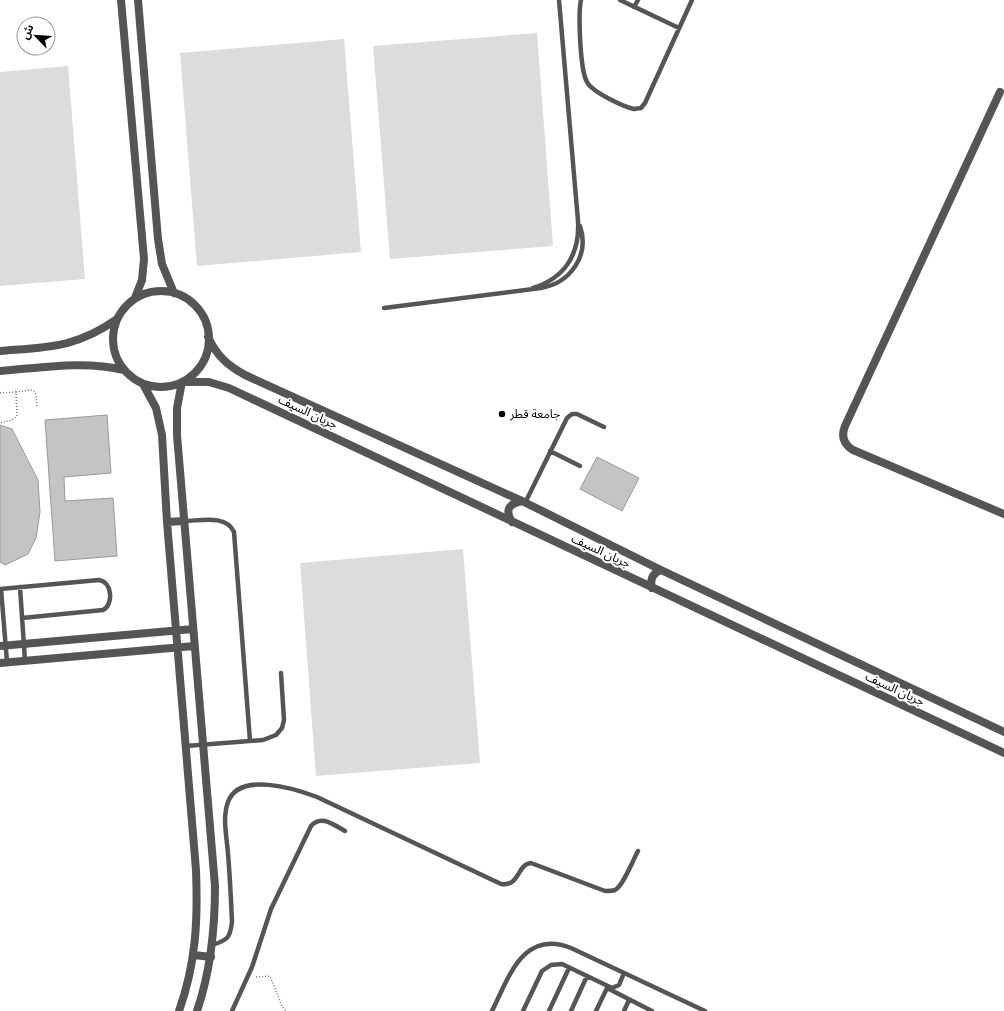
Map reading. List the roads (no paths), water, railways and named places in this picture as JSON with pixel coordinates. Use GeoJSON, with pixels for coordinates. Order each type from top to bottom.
{"type":"FeatureCollection","features":[{"type":"Feature","properties":{"kind":"street"},"geometry":{"type":"LineString","coordinates":[[121,0],[144,259],[142,280],[136,298]]}},
{"type":"Feature","properties":{"kind":"street"},"geometry":{"type":"LineString","coordinates":[[138,0],[158,239],[162,264],[174,293]]}},
{"type":"Feature","properties":{"kind":"street"},"geometry":{"type":"LineString","coordinates":[[1000,92],[842,435],[845,444],[852,450],[1004,514]]}},
{"type":"Feature","properties":{"kind":"street"},"geometry":{"type":"LineString","coordinates":[[158,291],[174,293],[189,300],[201,312],[208,327],[209,344],[204,359],[200,366],[184,382],[167,387],[143,384],[130,376],[124,370],[116,357],[113,341],[115,326],[125,307],[136,298],[150,292],[158,291]]}},
{"type":"Feature","properties":{"kind":"street"},"geometry":{"type":"LineString","coordinates":[[0,351],[56,347],[69,344],[94,333],[118,318]]}},
{"type":"Feature","properties":{"kind":"street","name":"جريان السيف"},"geometry":{"type":"LineString","coordinates":[[208,337],[216,353],[233,368],[245,375],[523,502],[661,570],[1004,732]]}},
{"type":"Feature","properties":{"kind":"street"},"geometry":{"type":"LineString","coordinates":[[0,371],[80,364],[102,365],[124,370]]}},
{"type":"Feature","properties":{"kind":"street"},"geometry":{"type":"LineString","coordinates":[[184,382],[177,408],[176,422],[215,886],[211,957],[207,978],[197,1011]]}},
{"type":"Feature","properties":{"kind":"street","name":"جريان السيف"},"geometry":{"type":"LineString","coordinates":[[184,382],[209,382],[228,388],[1004,753]]}},
{"type":"Feature","properties":{"kind":"street"},"geometry":{"type":"LineString","coordinates":[[143,384],[153,402],[160,422],[162,435],[167,522],[196,870],[197,904],[194,955],[184,997],[178,1011]]}},
{"type":"Feature","properties":{"kind":"street"},"geometry":{"type":"LineString","coordinates":[[512,522],[508,512],[509,509],[514,503],[523,502]]}},
{"type":"Feature","properties":{"kind":"street"},"geometry":{"type":"LineString","coordinates":[[167,522],[184,521]]}},
{"type":"Feature","properties":{"kind":"street"},"geometry":{"type":"LineString","coordinates":[[652,588],[651,580],[653,575],[661,570]]}},
{"type":"Feature","properties":{"kind":"street"},"geometry":{"type":"LineString","coordinates":[[3,646],[193,629]]}},
{"type":"Feature","properties":{"kind":"street"},"geometry":{"type":"LineString","coordinates":[[4,663],[194,646]]}},
{"type":"Feature","properties":{"kind":"street"},"geometry":{"type":"LineString","coordinates":[[194,955],[211,957]]}},
{"type":"Feature","properties":{"kind":"lane"},"geometry":{"type":"LineString","coordinates":[[533,288],[557,276],[573,255],[578,238],[578,221],[560,0]]}},
{"type":"Feature","properties":{"kind":"lane"},"geometry":{"type":"LineString","coordinates":[[581,0],[579,22],[583,72],[587,83],[594,91],[630,109],[638,109],[645,103],[692,0]]}},
{"type":"Feature","properties":{"kind":"lane"},"geometry":{"type":"LineString","coordinates":[[620,0],[679,28]]}},
{"type":"Feature","properties":{"kind":"lane"},"geometry":{"type":"LineString","coordinates":[[634,7],[638,0]]}},
{"type":"Feature","properties":{"kind":"lane"},"geometry":{"type":"LineString","coordinates":[[384,308],[541,288],[555,284],[568,276],[577,264],[580,257],[583,235],[578,221]]}},
{"type":"Feature","properties":{"kind":"lane"},"geometry":{"type":"LineString","coordinates":[[523,502],[567,418],[572,414],[577,414],[604,427]]}},
{"type":"Feature","properties":{"kind":"lane"},"geometry":{"type":"LineString","coordinates":[[550,452],[580,466]]}},
{"type":"Feature","properties":{"kind":"lane"},"geometry":{"type":"LineString","coordinates":[[184,521],[222,521],[229,524],[234,532],[250,741]]}},
{"type":"Feature","properties":{"kind":"lane"},"geometry":{"type":"LineString","coordinates":[[4,663],[0,589],[102,580],[108,586],[110,602],[108,607],[103,610],[22,618]]}},
{"type":"Feature","properties":{"kind":"lane"},"geometry":{"type":"LineString","coordinates":[[20,588],[25,661]]}},
{"type":"Feature","properties":{"kind":"lane"},"geometry":{"type":"LineString","coordinates":[[186,746],[272,738],[282,728],[284,720],[281,673]]}},
{"type":"Feature","properties":{"kind":"lane"},"geometry":{"type":"LineString","coordinates":[[212,945],[224,942],[229,937],[231,932],[232,922],[226,815],[228,801],[231,796],[237,790],[245,787],[255,785],[272,785],[285,787],[317,797],[501,884],[515,880],[527,863],[531,863],[605,891],[616,890],[621,884],[638,851]]}},
{"type":"Feature","properties":{"kind":"lane"},"geometry":{"type":"LineString","coordinates":[[232,1011],[248,978],[271,909],[310,826],[315,822],[322,820],[345,831]]}},
{"type":"Feature","properties":{"kind":"lane"},"geometry":{"type":"LineString","coordinates":[[492,1011],[517,962],[528,951],[542,945],[557,944],[564,945],[705,1011]]}},
{"type":"Feature","properties":{"kind":"lane"},"geometry":{"type":"LineString","coordinates":[[523,1011],[544,968],[554,964],[562,964],[607,987],[643,1009],[652,1011]]}},
{"type":"Feature","properties":{"kind":"lane"},"geometry":{"type":"LineString","coordinates":[[549,1011],[569,968]]}},
{"type":"Feature","properties":{"kind":"lane"},"geometry":{"type":"LineString","coordinates":[[607,987],[617,987],[624,973]]}},
{"type":"Feature","properties":{"kind":"lane"},"geometry":{"type":"LineString","coordinates":[[571,1011],[587,976]]}},
{"type":"Feature","properties":{"kind":"lane"},"geometry":{"type":"LineString","coordinates":[[596,1011],[607,987]]}},
{"type":"Feature","properties":{"kind":"lane"},"geometry":{"type":"LineString","coordinates":[[624,1011],[629,1000]]}},
{"type":"Feature","properties":{"kind":"place","name":"جامعة قطر"},"geometry":{"type":"Point","coordinates":[502,414]}}]}
